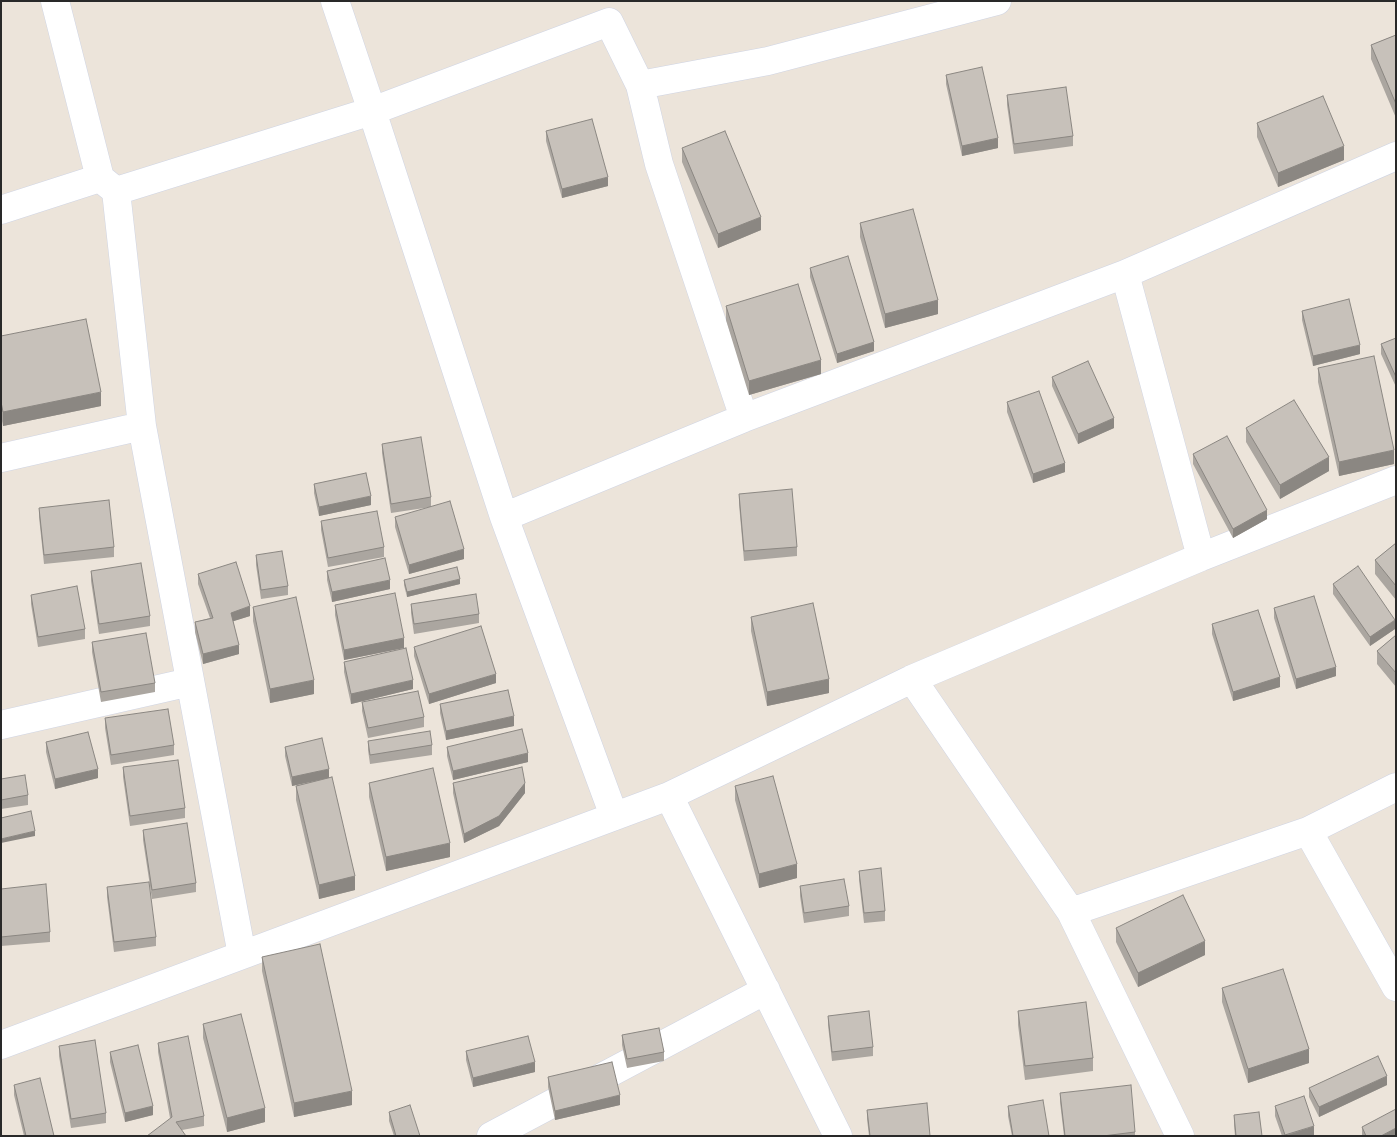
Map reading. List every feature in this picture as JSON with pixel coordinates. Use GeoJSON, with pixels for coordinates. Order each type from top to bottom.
{"type":"FeatureCollection","features":[{"type":"Feature","properties":{"kind":"street"},"geometry":{"type":"LineString","coordinates":[[55,1],[108,184],[142,426],[242,955]]}},
{"type":"Feature","properties":{"kind":"street"},"geometry":{"type":"LineString","coordinates":[[335,1],[504,517],[614,816]]}},
{"type":"Feature","properties":{"kind":"street"},"geometry":{"type":"LineString","coordinates":[[640,85],[768,61],[997,1]]}},
{"type":"Feature","properties":{"kind":"street"},"geometry":{"type":"LineString","coordinates":[[1,210],[108,184],[372,111],[606,12],[640,85],[659,164],[744,418]]}},
{"type":"Feature","properties":{"kind":"street"},"geometry":{"type":"LineString","coordinates":[[504,517],[744,418],[1125,274],[1396,156]]}},
{"type":"Feature","properties":{"kind":"street"},"geometry":{"type":"LineString","coordinates":[[1125,274],[1201,557]]}},
{"type":"Feature","properties":{"kind":"street"},"geometry":{"type":"LineString","coordinates":[[1,458],[142,426]]}},
{"type":"Feature","properties":{"kind":"street"},"geometry":{"type":"LineString","coordinates":[[1,1045],[669,796],[912,678],[1201,557],[1396,480]]}},
{"type":"Feature","properties":{"kind":"street"},"geometry":{"type":"LineString","coordinates":[[912,678],[1071,912],[1180,1136]]}},
{"type":"Feature","properties":{"kind":"street"},"geometry":{"type":"LineString","coordinates":[[1,725],[190,682]]}},
{"type":"Feature","properties":{"kind":"street"},"geometry":{"type":"LineString","coordinates":[[1071,912],[1308,831],[1396,787]]}},
{"type":"Feature","properties":{"kind":"street"},"geometry":{"type":"LineString","coordinates":[[669,796],[838,1136]]}},
{"type":"Feature","properties":{"kind":"street"},"geometry":{"type":"LineString","coordinates":[[1308,831],[1396,988]]}},
{"type":"Feature","properties":{"kind":"street"},"geometry":{"type":"LineString","coordinates":[[490,1136],[766,990]]}},
{"type":"Feature","properties":{"kind":"building"},"geometry":{"type":"Polygon","coordinates":[[[1396,35],[1396,104],[1371,45],[1396,35]]]}},
{"type":"Feature","properties":{"kind":"building"},"geometry":{"type":"Polygon","coordinates":[[[982,67],[998,138],[962,146],[946,75],[982,67]]]}},
{"type":"Feature","properties":{"kind":"building"},"geometry":{"type":"Polygon","coordinates":[[[1066,87],[1073,136],[1014,144],[1007,95],[1066,87]]]}},
{"type":"Feature","properties":{"kind":"building"},"geometry":{"type":"Polygon","coordinates":[[[1323,96],[1344,146],[1278,173],[1257,123],[1323,96]]]}},
{"type":"Feature","properties":{"kind":"building"},"geometry":{"type":"Polygon","coordinates":[[[592,119],[608,177],[562,189],[546,131],[592,119]]]}},
{"type":"Feature","properties":{"kind":"building"},"geometry":{"type":"Polygon","coordinates":[[[725,131],[761,217],[718,234],[682,148],[725,131]]]}},
{"type":"Feature","properties":{"kind":"building"},"geometry":{"type":"Polygon","coordinates":[[[913,209],[938,300],[885,314],[860,223],[913,209]]]}},
{"type":"Feature","properties":{"kind":"building"},"geometry":{"type":"Polygon","coordinates":[[[848,256],[874,342],[837,354],[810,268],[848,256]]]}},
{"type":"Feature","properties":{"kind":"building"},"geometry":{"type":"Polygon","coordinates":[[[798,284],[821,360],[749,381],[726,306],[798,284]]]}},
{"type":"Feature","properties":{"kind":"building"},"geometry":{"type":"Polygon","coordinates":[[[1349,299],[1360,345],[1313,356],[1302,311],[1349,299]]]}},
{"type":"Feature","properties":{"kind":"building"},"geometry":{"type":"Polygon","coordinates":[[[86,319],[101,392],[3,412],[1,402],[1,336],[86,319]]]}},
{"type":"Feature","properties":{"kind":"building"},"geometry":{"type":"Polygon","coordinates":[[[1396,338],[1396,377],[1381,344],[1396,338]]]}},
{"type":"Feature","properties":{"kind":"building"},"geometry":{"type":"Polygon","coordinates":[[[1374,356],[1394,450],[1339,462],[1318,368],[1374,356]]]}},
{"type":"Feature","properties":{"kind":"building"},"geometry":{"type":"Polygon","coordinates":[[[1088,361],[1114,418],[1078,434],[1052,377],[1088,361]]]}},
{"type":"Feature","properties":{"kind":"building"},"geometry":{"type":"Polygon","coordinates":[[[1039,391],[1065,463],[1033,474],[1007,402],[1039,391]]]}},
{"type":"Feature","properties":{"kind":"building"},"geometry":{"type":"Polygon","coordinates":[[[1294,400],[1329,457],[1280,485],[1246,428],[1294,400]]]}},
{"type":"Feature","properties":{"kind":"building"},"geometry":{"type":"Polygon","coordinates":[[[1227,436],[1267,510],[1233,529],[1193,454],[1227,436]]]}},
{"type":"Feature","properties":{"kind":"building"},"geometry":{"type":"Polygon","coordinates":[[[421,437],[431,497],[391,504],[382,444],[421,437]]]}},
{"type":"Feature","properties":{"kind":"building"},"geometry":{"type":"Polygon","coordinates":[[[366,473],[371,496],[319,507],[314,484],[366,473]]]}},
{"type":"Feature","properties":{"kind":"building"},"geometry":{"type":"Polygon","coordinates":[[[792,489],[797,547],[744,551],[739,494],[792,489]]]}},
{"type":"Feature","properties":{"kind":"building"},"geometry":{"type":"Polygon","coordinates":[[[109,500],[114,547],[44,555],[39,508],[109,500]]]}},
{"type":"Feature","properties":{"kind":"building"},"geometry":{"type":"Polygon","coordinates":[[[450,501],[464,549],[409,565],[395,517],[450,501]]]}},
{"type":"Feature","properties":{"kind":"building"},"geometry":{"type":"Polygon","coordinates":[[[377,511],[384,547],[328,558],[321,521],[377,511]]]}},
{"type":"Feature","properties":{"kind":"building"},"geometry":{"type":"Polygon","coordinates":[[[1396,543],[1396,586],[1375,560],[1396,543]]]}},
{"type":"Feature","properties":{"kind":"building"},"geometry":{"type":"Polygon","coordinates":[[[282,551],[288,586],[261,590],[256,555],[282,551]]]}},
{"type":"Feature","properties":{"kind":"building"},"geometry":{"type":"Polygon","coordinates":[[[385,558],[390,580],[332,592],[327,571],[385,558]]]}},
{"type":"Feature","properties":{"kind":"building"},"geometry":{"type":"Polygon","coordinates":[[[236,562],[250,606],[231,613],[239,645],[203,654],[195,622],[213,618],[198,574],[236,562]]]}},
{"type":"Feature","properties":{"kind":"building"},"geometry":{"type":"Polygon","coordinates":[[[141,563],[150,616],[99,624],[91,571],[141,563]]]}},
{"type":"Feature","properties":{"kind":"building"},"geometry":{"type":"Polygon","coordinates":[[[1358,566],[1395,620],[1370,637],[1333,584],[1358,566]]]}},
{"type":"Feature","properties":{"kind":"building"},"geometry":{"type":"Polygon","coordinates":[[[457,567],[460,579],[407,592],[404,580],[457,567]]]}},
{"type":"Feature","properties":{"kind":"building"},"geometry":{"type":"Polygon","coordinates":[[[77,586],[85,629],[38,637],[31,595],[77,586]]]}},
{"type":"Feature","properties":{"kind":"building"},"geometry":{"type":"Polygon","coordinates":[[[395,593],[404,638],[344,650],[335,605],[395,593]]]}},
{"type":"Feature","properties":{"kind":"building"},"geometry":{"type":"Polygon","coordinates":[[[476,594],[479,614],[414,624],[411,604],[476,594]]]}},
{"type":"Feature","properties":{"kind":"building"},"geometry":{"type":"Polygon","coordinates":[[[1314,596],[1336,667],[1296,679],[1274,608],[1314,596]]]}},
{"type":"Feature","properties":{"kind":"building"},"geometry":{"type":"Polygon","coordinates":[[[296,597],[314,680],[270,689],[253,607],[296,597]]]}},
{"type":"Feature","properties":{"kind":"building"},"geometry":{"type":"Polygon","coordinates":[[[813,603],[829,679],[767,692],[751,617],[813,603]]]}},
{"type":"Feature","properties":{"kind":"building"},"geometry":{"type":"Polygon","coordinates":[[[1258,610],[1280,677],[1233,692],[1212,624],[1258,610]]]}},
{"type":"Feature","properties":{"kind":"building"},"geometry":{"type":"Polygon","coordinates":[[[481,626],[496,674],[429,694],[414,647],[481,626]]]}},
{"type":"Feature","properties":{"kind":"building"},"geometry":{"type":"Polygon","coordinates":[[[146,633],[155,683],[101,692],[92,642],[146,633]]]}},
{"type":"Feature","properties":{"kind":"building"},"geometry":{"type":"Polygon","coordinates":[[[1396,635],[1396,673],[1377,651],[1396,635]]]}},
{"type":"Feature","properties":{"kind":"building"},"geometry":{"type":"Polygon","coordinates":[[[406,648],[413,680],[351,694],[344,662],[406,648]]]}},
{"type":"Feature","properties":{"kind":"building"},"geometry":{"type":"Polygon","coordinates":[[[508,690],[514,716],[446,731],[440,704],[508,690]]]}},
{"type":"Feature","properties":{"kind":"building"},"geometry":{"type":"Polygon","coordinates":[[[418,691],[424,717],[368,728],[362,702],[418,691]]]}},
{"type":"Feature","properties":{"kind":"building"},"geometry":{"type":"Polygon","coordinates":[[[168,709],[174,745],[111,755],[105,718],[168,709]]]}},
{"type":"Feature","properties":{"kind":"building"},"geometry":{"type":"Polygon","coordinates":[[[522,729],[528,753],[453,771],[447,747],[522,729]]]}},
{"type":"Feature","properties":{"kind":"building"},"geometry":{"type":"Polygon","coordinates":[[[430,731],[432,745],[370,755],[368,741],[430,731]]]}},
{"type":"Feature","properties":{"kind":"building"},"geometry":{"type":"Polygon","coordinates":[[[88,732],[98,769],[55,779],[46,742],[88,732]]]}},
{"type":"Feature","properties":{"kind":"building"},"geometry":{"type":"Polygon","coordinates":[[[322,738],[329,769],[292,777],[285,747],[322,738]]]}},
{"type":"Feature","properties":{"kind":"building"},"geometry":{"type":"Polygon","coordinates":[[[178,760],[185,808],[130,816],[123,767],[178,760]]]}},
{"type":"Feature","properties":{"kind":"building"},"geometry":{"type":"Polygon","coordinates":[[[522,767],[525,783],[499,816],[464,834],[453,783],[522,767]]]}},
{"type":"Feature","properties":{"kind":"building"},"geometry":{"type":"Polygon","coordinates":[[[433,768],[450,843],[386,857],[369,783],[433,768]]]}},
{"type":"Feature","properties":{"kind":"building"},"geometry":{"type":"Polygon","coordinates":[[[25,775],[28,795],[1,800],[1,779],[25,775]]]}},
{"type":"Feature","properties":{"kind":"building"},"geometry":{"type":"Polygon","coordinates":[[[773,776],[797,864],[759,874],[735,786],[773,776]]]}},
{"type":"Feature","properties":{"kind":"building"},"geometry":{"type":"Polygon","coordinates":[[[332,777],[355,876],[319,885],[296,786],[332,777]]]}},
{"type":"Feature","properties":{"kind":"building"},"geometry":{"type":"Polygon","coordinates":[[[31,811],[35,831],[1,839],[1,818],[31,811]]]}},
{"type":"Feature","properties":{"kind":"building"},"geometry":{"type":"Polygon","coordinates":[[[187,823],[196,883],[152,890],[143,830],[187,823]]]}},
{"type":"Feature","properties":{"kind":"building"},"geometry":{"type":"Polygon","coordinates":[[[881,868],[885,911],[864,913],[859,871],[881,868]]]}},
{"type":"Feature","properties":{"kind":"building"},"geometry":{"type":"Polygon","coordinates":[[[844,879],[849,906],[804,913],[800,886],[844,879]]]}},
{"type":"Feature","properties":{"kind":"building"},"geometry":{"type":"Polygon","coordinates":[[[149,882],[156,937],[114,942],[107,887],[149,882]]]}},
{"type":"Feature","properties":{"kind":"building"},"geometry":{"type":"Polygon","coordinates":[[[46,884],[50,932],[1,937],[1,889],[46,884]]]}},
{"type":"Feature","properties":{"kind":"building"},"geometry":{"type":"Polygon","coordinates":[[[1183,895],[1205,941],[1138,973],[1116,928],[1183,895]]]}},
{"type":"Feature","properties":{"kind":"building"},"geometry":{"type":"Polygon","coordinates":[[[320,944],[352,1091],[294,1103],[262,957],[320,944]]]}},
{"type":"Feature","properties":{"kind":"building"},"geometry":{"type":"Polygon","coordinates":[[[1283,969],[1309,1049],[1248,1069],[1222,988],[1283,969]]]}},
{"type":"Feature","properties":{"kind":"building"},"geometry":{"type":"Polygon","coordinates":[[[1086,1002],[1093,1058],[1025,1066],[1018,1011],[1086,1002]]]}},
{"type":"Feature","properties":{"kind":"building"},"geometry":{"type":"Polygon","coordinates":[[[869,1011],[873,1047],[832,1052],[828,1016],[869,1011]]]}},
{"type":"Feature","properties":{"kind":"building"},"geometry":{"type":"Polygon","coordinates":[[[241,1014],[265,1108],[227,1118],[203,1024],[241,1014]]]}},
{"type":"Feature","properties":{"kind":"building"},"geometry":{"type":"Polygon","coordinates":[[[659,1028],[664,1052],[627,1059],[622,1035],[659,1028]]]}},
{"type":"Feature","properties":{"kind":"building"},"geometry":{"type":"Polygon","coordinates":[[[188,1036],[204,1116],[176,1122],[186,1136],[147,1136],[172,1117],[158,1043],[188,1036]]]}},
{"type":"Feature","properties":{"kind":"building"},"geometry":{"type":"Polygon","coordinates":[[[528,1036],[535,1062],[473,1078],[466,1051],[528,1036]]]}},
{"type":"Feature","properties":{"kind":"building"},"geometry":{"type":"Polygon","coordinates":[[[95,1040],[106,1113],[71,1119],[59,1046],[95,1040]]]}},
{"type":"Feature","properties":{"kind":"building"},"geometry":{"type":"Polygon","coordinates":[[[138,1045],[153,1106],[125,1113],[110,1052],[138,1045]]]}},
{"type":"Feature","properties":{"kind":"building"},"geometry":{"type":"Polygon","coordinates":[[[1378,1056],[1387,1076],[1319,1107],[1309,1088],[1378,1056]]]}},
{"type":"Feature","properties":{"kind":"building"},"geometry":{"type":"Polygon","coordinates":[[[612,1062],[620,1095],[555,1111],[548,1077],[612,1062]]]}},
{"type":"Feature","properties":{"kind":"building"},"geometry":{"type":"Polygon","coordinates":[[[40,1078],[54,1136],[26,1136],[14,1085],[40,1078]]]}},
{"type":"Feature","properties":{"kind":"building"},"geometry":{"type":"Polygon","coordinates":[[[1131,1085],[1135,1132],[1103,1136],[1065,1136],[1060,1093],[1131,1085]]]}},
{"type":"Feature","properties":{"kind":"building"},"geometry":{"type":"Polygon","coordinates":[[[1304,1096],[1314,1126],[1285,1135],[1275,1106],[1304,1096]]]}},
{"type":"Feature","properties":{"kind":"building"},"geometry":{"type":"Polygon","coordinates":[[[1043,1100],[1049,1136],[1013,1136],[1008,1106],[1043,1100]]]}},
{"type":"Feature","properties":{"kind":"building"},"geometry":{"type":"Polygon","coordinates":[[[927,1103],[930,1136],[870,1136],[867,1110],[927,1103]]]}},
{"type":"Feature","properties":{"kind":"building"},"geometry":{"type":"Polygon","coordinates":[[[410,1105],[420,1136],[396,1136],[389,1112],[410,1105]]]}},
{"type":"Feature","properties":{"kind":"building"},"geometry":{"type":"Polygon","coordinates":[[[1396,1109],[1396,1128],[1381,1136],[1366,1136],[1362,1127],[1396,1109]]]}},
{"type":"Feature","properties":{"kind":"building"},"geometry":{"type":"Polygon","coordinates":[[[1259,1112],[1262,1136],[1236,1136],[1234,1115],[1259,1112]]]}}]}
